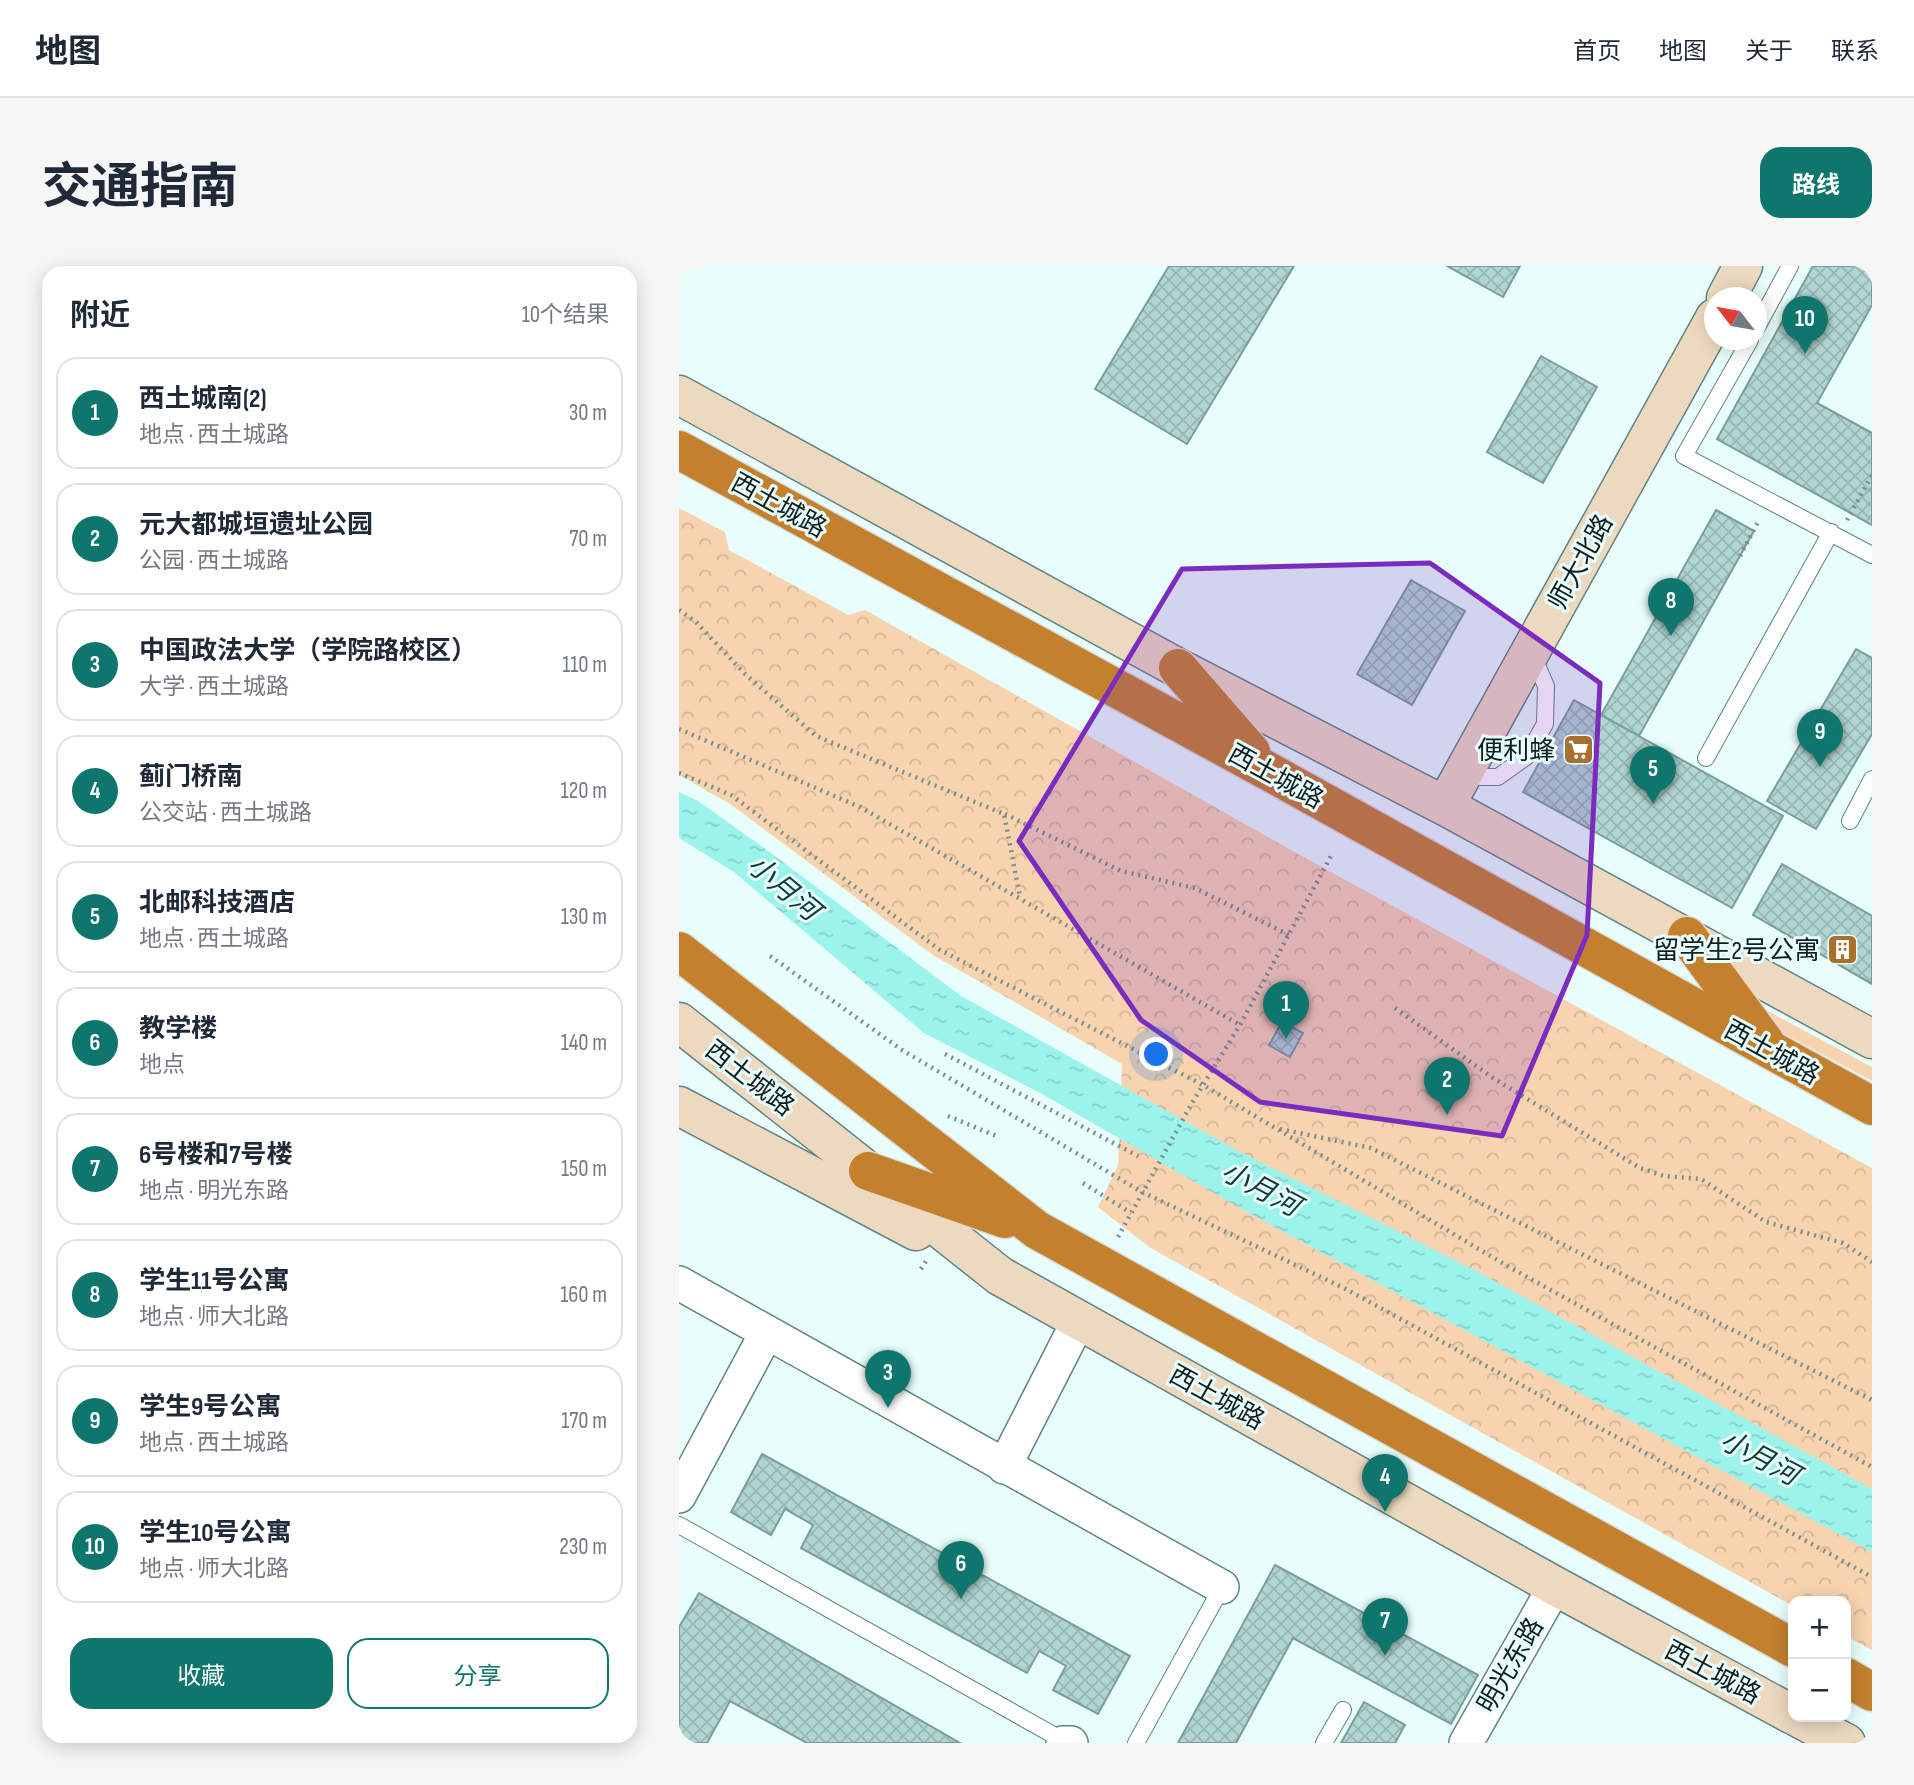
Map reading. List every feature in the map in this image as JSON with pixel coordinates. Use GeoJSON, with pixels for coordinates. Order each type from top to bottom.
{"type":"FeatureCollection","features":[{"type":"Feature","properties":{"kind":"highway","name":"西土城路"},"geometry":{"type":"LineString","coordinates":[[679,450],[1266,770],[1872,1106]]}},
{"type":"Feature","properties":{"kind":"highway"},"geometry":{"type":"LineString","coordinates":[[1178,668],[1266,770]]}},
{"type":"Feature","properties":{"kind":"highway"},"geometry":{"type":"LineString","coordinates":[[1687,936],[1772,1052]]}},
{"type":"Feature","properties":{"kind":"highway"},"geometry":{"type":"LineString","coordinates":[[679,950],[1037,1230],[1788,1645]]}},
{"type":"Feature","properties":{"kind":"highway"},"geometry":{"type":"LineString","coordinates":[[868,1171],[1037,1230]]}},
{"type":"Feature","properties":{"kind":"highway"},"geometry":{"type":"LineString","coordinates":[[1851,1680],[1872,1692]]}},
{"type":"Feature","properties":{"kind":"street"},"geometry":{"type":"LineString","coordinates":[[1732,287],[1743,266]]}},
{"type":"Feature","properties":{"kind":"street","name":"师大北路"},"geometry":{"type":"LineString","coordinates":[[1453,792],[1704,336]]}},
{"type":"Feature","properties":{"kind":"street","name":"西土城路"},"geometry":{"type":"LineString","coordinates":[[679,395],[1178,668],[1453,792],[1687,936],[1872,1039]]}},
{"type":"Feature","properties":{"kind":"street","name":"西土城路"},"geometry":{"type":"LineString","coordinates":[[679,1022],[1000,1276],[1555,1586],[1788,1712]]}},
{"type":"Feature","properties":{"kind":"street"},"geometry":{"type":"LineString","coordinates":[[679,1104],[868,1171]]}},
{"type":"Feature","properties":{"kind":"street"},"geometry":{"type":"LineString","coordinates":[[679,1104],[1000,1276]]}},
{"type":"Feature","properties":{"kind":"street"},"geometry":{"type":"LineString","coordinates":[[679,1283],[1222,1587]]}},
{"type":"Feature","properties":{"kind":"street"},"geometry":{"type":"LineString","coordinates":[[1004,1467],[1079,1320]]}},
{"type":"Feature","properties":{"kind":"street"},"geometry":{"type":"LineString","coordinates":[[679,1496],[767,1332]]}},
{"type":"Feature","properties":{"kind":"street","name":"明光东路"},"geometry":{"type":"LineString","coordinates":[[1466,1743],[1555,1586]]}},
{"type":"Feature","properties":{"kind":"street","name":"西土城路"},"geometry":{"type":"LineString","coordinates":[[1806,1722],[1846,1743]]}},
{"type":"Feature","properties":{"kind":"lane"},"geometry":{"type":"LineString","coordinates":[[1767,307],[1790,266]]}},
{"type":"Feature","properties":{"kind":"lane"},"geometry":{"type":"LineString","coordinates":[[1743,350],[1684,456],[1872,555]]}},
{"type":"Feature","properties":{"kind":"lane"},"geometry":{"type":"LineString","coordinates":[[1706,758],[1835,534]]}},
{"type":"Feature","properties":{"kind":"lane"},"geometry":{"type":"LineString","coordinates":[[1850,821],[1872,779]]}},
{"type":"Feature","properties":{"kind":"lane"},"geometry":{"type":"LineString","coordinates":[[679,1525],[1066,1742]]}},
{"type":"Feature","properties":{"kind":"lane"},"geometry":{"type":"LineString","coordinates":[[1136,1743],[1222,1587]]}},
{"type":"Feature","properties":{"kind":"lane"},"geometry":{"type":"LineString","coordinates":[[1324,1743],[1343,1710]]}},
{"type":"Feature","properties":{"kind":"path"},"geometry":{"type":"LineString","coordinates":[[1835,534],[1872,475]]}},
{"type":"Feature","properties":{"kind":"path"},"geometry":{"type":"LineString","coordinates":[[1740,556],[1770,501]]}},
{"type":"Feature","properties":{"kind":"path"},"geometry":{"type":"LineString","coordinates":[[679,610],[696,622],[745,674],[816,736],[1004,814],[1121,871],[1195,888],[1289,935]]}},
{"type":"Feature","properties":{"kind":"path"},"geometry":{"type":"LineString","coordinates":[[679,729],[860,807],[1240,1025]]}},
{"type":"Feature","properties":{"kind":"path"},"geometry":{"type":"LineString","coordinates":[[679,774],[730,795],[940,950],[1203,1085],[1509,1267],[1872,1466]]}},
{"type":"Feature","properties":{"kind":"path"},"geometry":{"type":"LineString","coordinates":[[1004,814],[1020,899]]}},
{"type":"Feature","properties":{"kind":"path"},"geometry":{"type":"LineString","coordinates":[[1114,1244],[1192,1103],[1240,1025],[1331,856]]}},
{"type":"Feature","properties":{"kind":"path"},"geometry":{"type":"LineString","coordinates":[[769,956],[902,1050],[1142,1192],[1345,1288],[1872,1577]]}},
{"type":"Feature","properties":{"kind":"path"},"geometry":{"type":"LineString","coordinates":[[1395,1008],[1493,1078],[1640,1168],[1664,1175],[1701,1179],[1766,1223],[1843,1243],[1872,1262]]}},
{"type":"Feature","properties":{"kind":"path"},"geometry":{"type":"LineString","coordinates":[[945,1054],[1138,1156]]}},
{"type":"Feature","properties":{"kind":"path"},"geometry":{"type":"LineString","coordinates":[[948,1116],[999,1137]]}},
{"type":"Feature","properties":{"kind":"path"},"geometry":{"type":"LineString","coordinates":[[1276,1129],[1371,1148],[1872,1400]]}},
{"type":"Feature","properties":{"kind":"path"},"geometry":{"type":"LineString","coordinates":[[1083,1183],[1131,1213]]}},
{"type":"Feature","properties":{"kind":"highlighted area"},"geometry":{"type":"Polygon","coordinates":[[[1430,563],[1600,683],[1587,935],[1502,1136],[1260,1102],[1141,1020],[1019,841],[1182,569],[1430,563]]]}},
{"type":"Feature","properties":{"kind":"green space"},"geometry":{"type":"Polygon","coordinates":[[[679,508],[725,532],[729,550],[848,615],[865,610],[1309,860],[1872,1168],[1872,1650],[1851,1639],[1851,1596],[1788,1596],[1788,1603],[1149,1247],[1098,1207],[1118,1165],[1122,1064],[933,955],[730,804],[679,775],[679,508]]]}},
{"type":"Feature","properties":{"kind":"green space"},"geometry":{"type":"Polygon","coordinates":[[[1742,997],[1872,1067],[1872,1081],[1755,1018],[1742,997]]]}},
{"type":"Feature","properties":{"kind":"water","name":"小月河"},"geometry":{"type":"Polygon","coordinates":[[[679,792],[698,801],[771,853],[961,996],[1235,1149],[1480,1273],[1872,1489],[1872,1552],[1247,1212],[1044,1095],[924,1033],[734,872],[679,838],[679,792]]]}},
{"type":"Feature","properties":{"kind":"building"},"geometry":{"type":"Polygon","coordinates":[[[1169,266],[1294,266],[1187,444],[1095,389],[1169,266]]]}},
{"type":"Feature","properties":{"kind":"building"},"geometry":{"type":"Polygon","coordinates":[[[1447,266],[1520,266],[1503,297],[1447,266]]]}},
{"type":"Feature","properties":{"kind":"building"},"geometry":{"type":"Polygon","coordinates":[[[1813,266],[1872,266],[1872,305],[1817,403],[1872,433],[1872,525],[1717,439],[1813,266]]]}},
{"type":"Feature","properties":{"kind":"building"},"geometry":{"type":"Polygon","coordinates":[[[1541,356],[1597,387],[1543,483],[1487,452],[1541,356]]]}},
{"type":"Feature","properties":{"kind":"building"},"geometry":{"type":"Polygon","coordinates":[[[1716,510],[1754,531],[1639,736],[1601,715],[1716,510]]]}},
{"type":"Feature","properties":{"kind":"building"},"geometry":{"type":"Polygon","coordinates":[[[1411,580],[1465,611],[1412,705],[1357,674],[1411,580]]]}},
{"type":"Feature","properties":{"kind":"building"},"geometry":{"type":"Polygon","coordinates":[[[1856,649],[1872,658],[1872,734],[1816,829],[1767,801],[1856,649]]]}},
{"type":"Feature","properties":{"kind":"building"},"geometry":{"type":"Polygon","coordinates":[[[1574,700],[1783,816],[1732,908],[1523,792],[1574,700]]]}},
{"type":"Feature","properties":{"kind":"building","name":"留学生2号公寓"},"geometry":{"type":"Polygon","coordinates":[[[1782,864],[1872,916],[1872,984],[1753,915],[1782,864]]]}},
{"type":"Feature","properties":{"kind":"building"},"geometry":{"type":"Polygon","coordinates":[[[1282,1022],[1303,1033],[1290,1057],[1269,1045],[1282,1022]]]}},
{"type":"Feature","properties":{"kind":"building"},"geometry":{"type":"Polygon","coordinates":[[[762,1454],[1130,1656],[1098,1714],[1053,1690],[1066,1666],[1039,1651],[1027,1673],[801,1548],[813,1525],[785,1509],[771,1535],[731,1512],[762,1454]]]}},
{"type":"Feature","properties":{"kind":"building"},"geometry":{"type":"Polygon","coordinates":[[[1275,1565],[1478,1675],[1451,1724],[1293,1638],[1236,1743],[1178,1743],[1275,1565]]]}},
{"type":"Feature","properties":{"kind":"building"},"geometry":{"type":"Polygon","coordinates":[[[699,1593],[960,1743],[807,1743],[730,1701],[707,1743],[679,1743],[679,1627],[699,1593]]]}},
{"type":"Feature","properties":{"kind":"building"},"geometry":{"type":"Polygon","coordinates":[[[1364,1702],[1405,1725],[1395,1743],[1341,1743],[1364,1702]]]}},
{"type":"Feature","properties":{"kind":"place","name":"学生10号公寓"},"geometry":{"type":"Point","coordinates":[1805,354]}},
{"type":"Feature","properties":{"kind":"place","name":"学生11号公寓"},"geometry":{"type":"Point","coordinates":[1671,636]}},
{"type":"Feature","properties":{"kind":"place","name":"便利蜂"},"geometry":{"type":"Point","coordinates":[1578,750]}},
{"type":"Feature","properties":{"kind":"place","name":"学生9号公寓"},"geometry":{"type":"Point","coordinates":[1820,767]}},
{"type":"Feature","properties":{"kind":"place","name":"北邮科技酒店"},"geometry":{"type":"Point","coordinates":[1653,804]}},
{"type":"Feature","properties":{"kind":"place","name":"留学生2号公寓"},"geometry":{"type":"Point","coordinates":[1843,950]}},
{"type":"Feature","properties":{"kind":"place","name":"西土城南(2)"},"geometry":{"type":"Point","coordinates":[1286,1039]}},
{"type":"Feature","properties":{"kind":"place","name":"元大都城垣遗址公园"},"geometry":{"type":"Point","coordinates":[1447,1115]}},
{"type":"Feature","properties":{"kind":"place","name":"中国政法大学（学院路校区）"},"geometry":{"type":"Point","coordinates":[888,1408]}},
{"type":"Feature","properties":{"kind":"place","name":"蓟门桥南"},"geometry":{"type":"Point","coordinates":[1385,1512]}},
{"type":"Feature","properties":{"kind":"place","name":"教学楼"},"geometry":{"type":"Point","coordinates":[961,1599]}},
{"type":"Feature","properties":{"kind":"place","name":"6号楼和7号楼"},"geometry":{"type":"Point","coordinates":[1385,1656]}}]}
